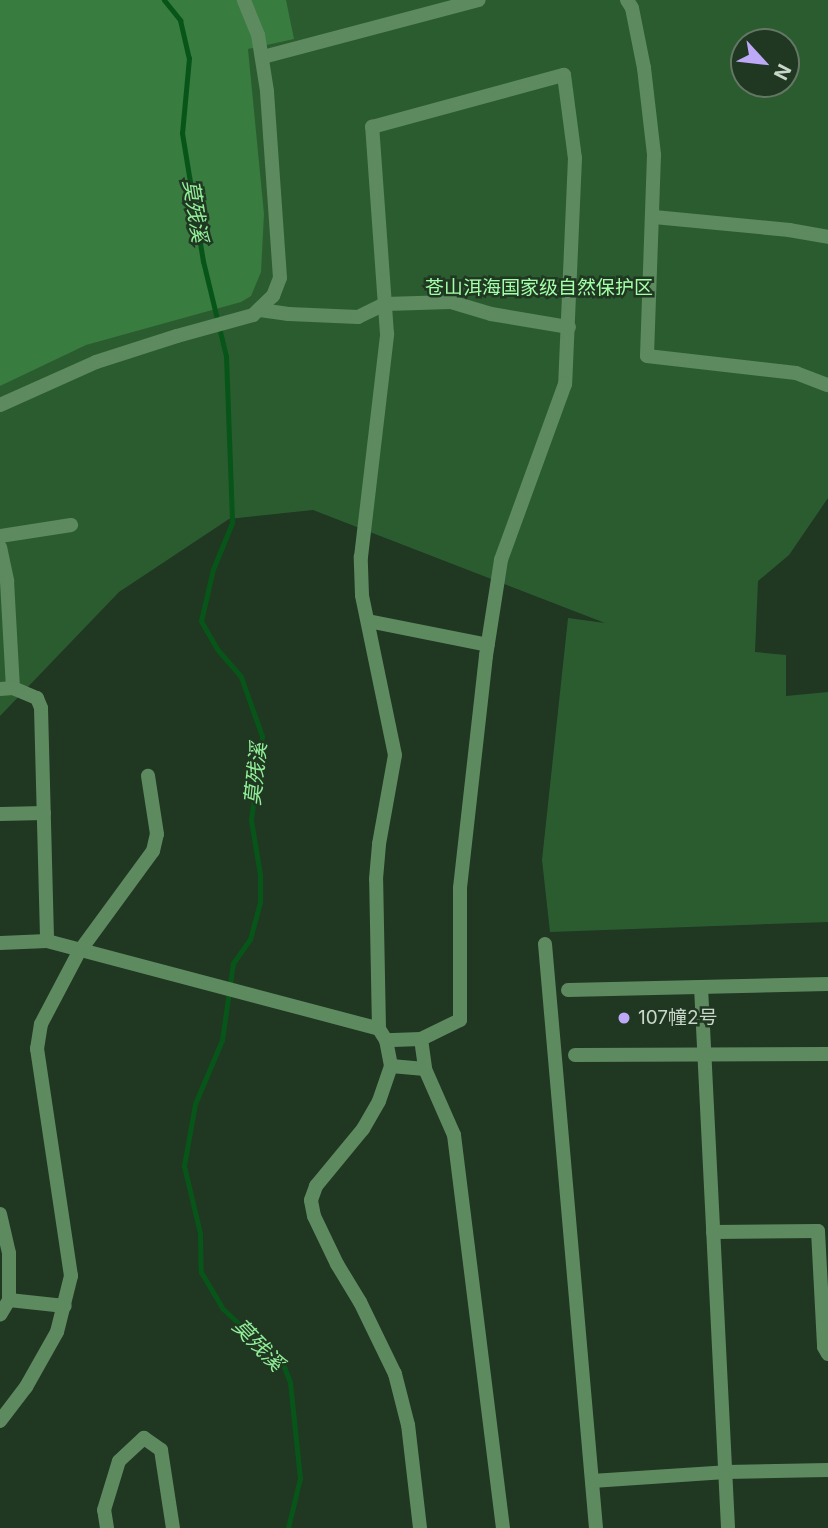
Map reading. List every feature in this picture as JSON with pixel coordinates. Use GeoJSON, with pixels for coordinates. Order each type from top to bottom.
{"type":"FeatureCollection","features":[{"type":"Feature","properties":{"kind":"street"},"geometry":{"type":"LineString","coordinates":[[244,0],[263,57],[281,262],[277,289],[257,312]]}},
{"type":"Feature","properties":{"kind":"street"},"geometry":{"type":"LineString","coordinates":[[263,57],[479,0]]}},
{"type":"Feature","properties":{"kind":"street"},"geometry":{"type":"LineString","coordinates":[[627,0],[632,8],[644,68],[654,155],[654,217],[647,356],[796,373],[828,385]]}},
{"type":"Feature","properties":{"kind":"street"},"geometry":{"type":"LineString","coordinates":[[0,943],[47,941],[79,952],[144,965],[242,992],[382,1035],[421,1039],[460,1020],[460,888],[488,645],[501,560],[565,384],[575,158],[564,75],[372,127],[387,334],[361,557],[362,595],[395,755],[379,844],[376,879],[382,1035],[391,1066],[379,1101],[363,1129],[316,1186],[311,1200],[314,1216],[337,1264],[360,1302],[395,1374],[408,1425],[420,1528]]}},
{"type":"Feature","properties":{"kind":"street"},"geometry":{"type":"LineString","coordinates":[[654,217],[789,230],[828,237]]}},
{"type":"Feature","properties":{"kind":"street"},"geometry":{"type":"LineString","coordinates":[[0,405],[96,362],[257,312],[358,317],[385,304],[450,302],[491,314],[569,327]]}},
{"type":"Feature","properties":{"kind":"street"},"geometry":{"type":"LineString","coordinates":[[0,536],[71,525]]}},
{"type":"Feature","properties":{"kind":"street"},"geometry":{"type":"LineString","coordinates":[[0,547],[8,594],[6,688],[37,698],[41,708],[47,941]]}},
{"type":"Feature","properties":{"kind":"street"},"geometry":{"type":"LineString","coordinates":[[368,621],[488,645]]}},
{"type":"Feature","properties":{"kind":"street"},"geometry":{"type":"LineString","coordinates":[[0,1421],[44,1357],[57,1332],[71,1276],[37,1049],[41,1024],[79,952],[153,851],[157,834],[148,775]]}},
{"type":"Feature","properties":{"kind":"street"},"geometry":{"type":"LineString","coordinates":[[0,814],[44,813]]}},
{"type":"Feature","properties":{"kind":"street"},"geometry":{"type":"LineString","coordinates":[[545,944],[596,1528]]}},
{"type":"Feature","properties":{"kind":"street"},"geometry":{"type":"LineString","coordinates":[[568,990],[828,984]]}},
{"type":"Feature","properties":{"kind":"street"},"geometry":{"type":"LineString","coordinates":[[701,987],[728,1528]]}},
{"type":"Feature","properties":{"kind":"street"},"geometry":{"type":"LineString","coordinates":[[421,1039],[425,1069],[454,1135],[503,1528]]}},
{"type":"Feature","properties":{"kind":"street"},"geometry":{"type":"LineString","coordinates":[[575,1055],[828,1054]]}},
{"type":"Feature","properties":{"kind":"street"},"geometry":{"type":"LineString","coordinates":[[391,1066],[425,1069]]}},
{"type":"Feature","properties":{"kind":"street"},"geometry":{"type":"LineString","coordinates":[[0,1214],[9,1253],[9,1300],[0,1315]]}},
{"type":"Feature","properties":{"kind":"street"},"geometry":{"type":"LineString","coordinates":[[713,1232],[818,1231],[824,1347],[828,1354]]}},
{"type":"Feature","properties":{"kind":"street"},"geometry":{"type":"LineString","coordinates":[[9,1300],[65,1306]]}},
{"type":"Feature","properties":{"kind":"street"},"geometry":{"type":"LineString","coordinates":[[107,1528],[104,1510],[119,1461],[144,1438],[161,1450],[173,1528]]}},
{"type":"Feature","properties":{"kind":"street"},"geometry":{"type":"LineString","coordinates":[[592,1481],[726,1472],[828,1470]]}},
{"type":"Feature","properties":{"kind":"green space","name":"苍山洱海国家级自然保护区"},"geometry":{"type":"Polygon","coordinates":[[[0,0],[828,0],[828,498],[789,555],[758,581],[755,652],[786,655],[786,696],[828,692],[828,922],[550,932],[542,860],[568,618],[605,623],[313,510],[229,519],[119,592],[0,716],[0,0]]]}},
{"type":"Feature","properties":{"kind":"green space"},"geometry":{"type":"Polygon","coordinates":[[[0,0],[286,0],[294,39],[248,49],[264,214],[261,272],[251,296],[241,302],[86,345],[0,386],[0,0]]]}},
{"type":"Feature","properties":{"kind":"waterway","name":"莫残溪"},"geometry":{"type":"LineString","coordinates":[[164,0],[180,20],[189,58],[182,133],[203,261],[226,356],[232,523],[213,569],[201,621],[217,649],[241,677],[262,736],[251,820],[260,875],[260,902],[250,939],[233,963],[222,1040],[195,1104],[184,1166],[200,1233],[201,1272],[223,1309],[283,1364],[290,1382],[300,1478],[288,1528]]}},
{"type":"Feature","properties":{"kind":"place","name":"107幢2号"},"geometry":{"type":"Point","coordinates":[624,1018]}}]}
